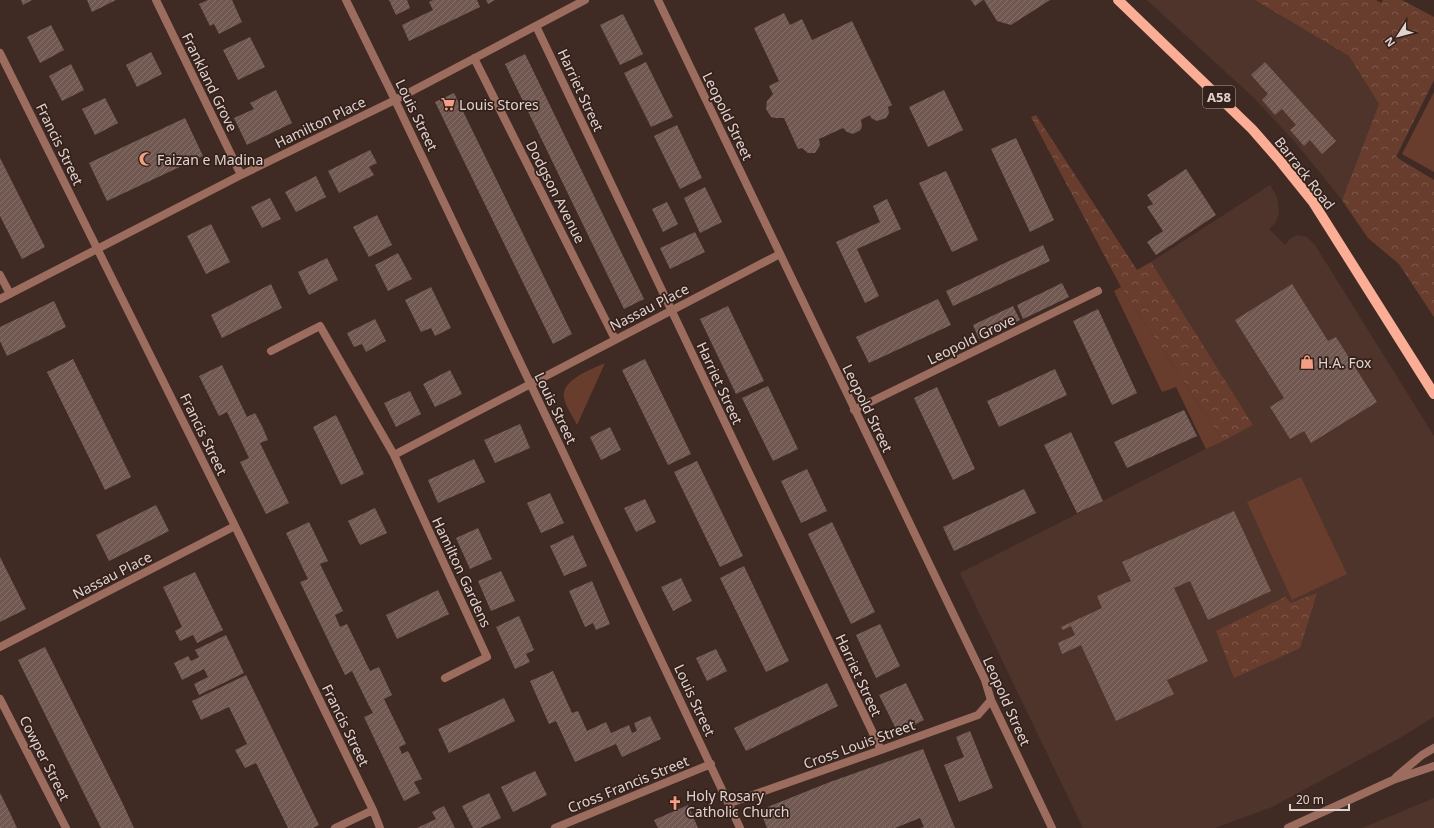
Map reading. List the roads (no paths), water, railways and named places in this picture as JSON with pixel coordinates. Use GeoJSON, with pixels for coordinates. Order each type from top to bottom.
{"type":"FeatureCollection","features":[{"type":"Feature","properties":{"kind":"main road","name":"Barrack Road"},"geometry":{"type":"LineString","coordinates":[[1118,0],[1252,129],[1290,173],[1313,202],[1434,394]]}},
{"type":"Feature","properties":{"kind":"street","name":"Frankland Grove"},"geometry":{"type":"LineString","coordinates":[[156,0],[241,175]]}},
{"type":"Feature","properties":{"kind":"street","name":"Louis Street"},"geometry":{"type":"LineString","coordinates":[[346,0],[531,384],[730,803],[740,828]]}},
{"type":"Feature","properties":{"kind":"street","name":"Hamilton Place"},"geometry":{"type":"LineString","coordinates":[[0,299],[241,175],[395,100],[585,0]]}},
{"type":"Feature","properties":{"kind":"street","name":"Leopold Street"},"geometry":{"type":"LineString","coordinates":[[658,0],[985,680],[991,700],[1052,828]]}},
{"type":"Feature","properties":{"kind":"street","name":"Harriet Street"},"geometry":{"type":"LineString","coordinates":[[536,26],[881,750]]}},
{"type":"Feature","properties":{"kind":"street","name":"Francis Street"},"geometry":{"type":"LineString","coordinates":[[0,53],[236,526],[373,810],[380,828]]}},
{"type":"Feature","properties":{"kind":"street","name":"Dodgson Avenue"},"geometry":{"type":"LineString","coordinates":[[474,58],[615,339]]}},
{"type":"Feature","properties":{"kind":"street","name":"Nassau Place"},"geometry":{"type":"LineString","coordinates":[[531,384],[780,254]]}},
{"type":"Feature","properties":{"kind":"street"},"geometry":{"type":"LineString","coordinates":[[0,275],[10,294]]}},
{"type":"Feature","properties":{"kind":"street","name":"Leopold Grove"},"geometry":{"type":"LineString","coordinates":[[854,410],[1098,291]]}},
{"type":"Feature","properties":{"kind":"street","name":"Hamilton Gardens"},"geometry":{"type":"LineString","coordinates":[[271,351],[320,326],[394,455],[487,657],[445,678]]}},
{"type":"Feature","properties":{"kind":"street"},"geometry":{"type":"LineString","coordinates":[[394,455],[531,384]]}},
{"type":"Feature","properties":{"kind":"street","name":"Nassau Place"},"geometry":{"type":"LineString","coordinates":[[0,647],[236,526]]}},
{"type":"Feature","properties":{"kind":"street","name":"Cowper Street"},"geometry":{"type":"LineString","coordinates":[[0,699],[66,828]]}},
{"type":"Feature","properties":{"kind":"street","name":"Cross Louis Street"},"geometry":{"type":"LineString","coordinates":[[730,803],[978,715],[991,700]]}},
{"type":"Feature","properties":{"kind":"street"},"geometry":{"type":"LineString","coordinates":[[1393,780],[1422,755],[1434,748]]}},
{"type":"Feature","properties":{"kind":"street","name":"Cross Francis Street"},"geometry":{"type":"LineString","coordinates":[[555,828],[711,764]]}},
{"type":"Feature","properties":{"kind":"street"},"geometry":{"type":"LineString","coordinates":[[1288,828],[1393,780],[1434,766]]}},
{"type":"Feature","properties":{"kind":"street"},"geometry":{"type":"LineString","coordinates":[[335,828],[373,810]]}},
{"type":"Feature","properties":{"kind":"place","name":"Louis Stores"},"geometry":{"type":"Point","coordinates":[448,104]}},
{"type":"Feature","properties":{"kind":"place","name":"Faizan e Madina"},"geometry":{"type":"Point","coordinates":[146,159]}},
{"type":"Feature","properties":{"kind":"place","name":"H.A. Fox"},"geometry":{"type":"Point","coordinates":[1307,362]}},
{"type":"Feature","properties":{"kind":"place","name":"Holy Rosary Catholic Church"},"geometry":{"type":"Point","coordinates":[675,803]}}]}
